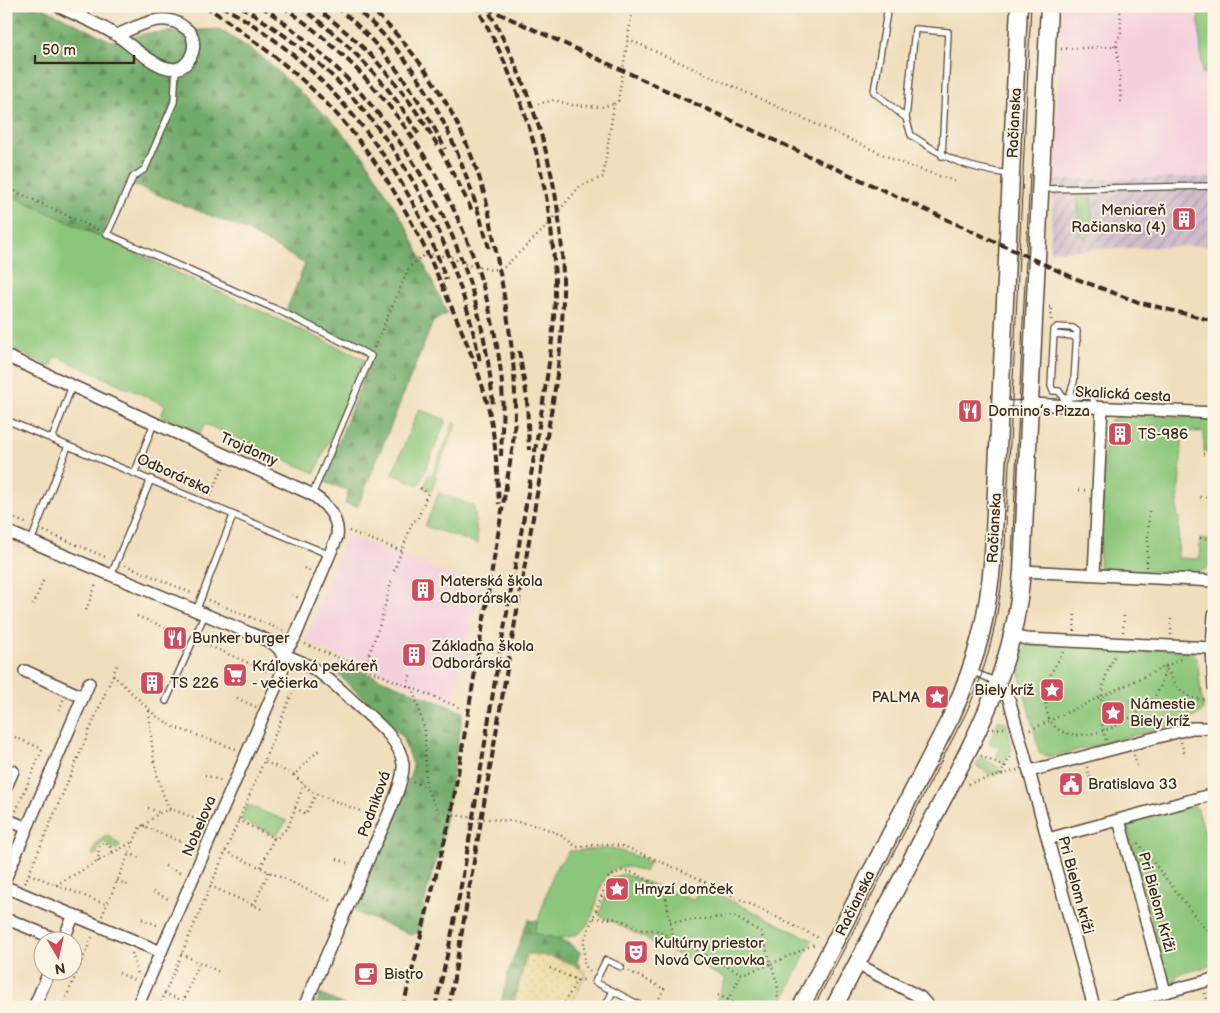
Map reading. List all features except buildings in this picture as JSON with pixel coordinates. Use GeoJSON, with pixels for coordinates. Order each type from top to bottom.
{"type":"FeatureCollection","features":[{"type":"Feature","properties":{"kind":"main road","name":"Račianska"},"geometry":{"type":"LineString","coordinates":[[801,1007],[952,714],[971,671],[984,626],[990,588],[1019,6]]}},
{"type":"Feature","properties":{"kind":"main road","name":"Račianska"},"geometry":{"type":"LineString","coordinates":[[834,1007],[980,729],[999,683],[1013,636],[1022,572],[1049,6]]}},
{"type":"Feature","properties":{"kind":"street"},"geometry":{"type":"LineString","coordinates":[[58,6],[117,35],[153,63],[176,68],[188,63],[194,52],[192,33],[173,21],[158,19],[117,35]]}},
{"type":"Feature","properties":{"kind":"street","name":"Trojdomy"},"geometry":{"type":"LineString","coordinates":[[6,356],[312,495],[327,507],[338,532]]}},
{"type":"Feature","properties":{"kind":"street","name":"Skalická cesta"},"geometry":{"type":"LineString","coordinates":[[1030,404],[1066,402],[1098,408],[1214,413]]}},
{"type":"Feature","properties":{"kind":"street"},"geometry":{"type":"LineString","coordinates":[[1094,574],[1098,408]]}},
{"type":"Feature","properties":{"kind":"street"},"geometry":{"type":"LineString","coordinates":[[6,531],[270,642],[277,646],[283,655]]}},
{"type":"Feature","properties":{"kind":"street"},"geometry":{"type":"LineString","coordinates":[[283,655],[330,555],[338,532]]}},
{"type":"Feature","properties":{"kind":"street"},"geometry":{"type":"LineString","coordinates":[[1022,572],[1147,576],[1214,581]]}},
{"type":"Feature","properties":{"kind":"street"},"geometry":{"type":"LineString","coordinates":[[1214,615],[1208,648],[1214,687]]}},
{"type":"Feature","properties":{"kind":"street"},"geometry":{"type":"LineString","coordinates":[[1013,636],[1026,639],[1071,638],[1122,644],[1208,648]]}},
{"type":"Feature","properties":{"kind":"street","name":"Nobelova"},"geometry":{"type":"LineString","coordinates":[[138,1007],[280,676],[283,668],[283,655]]}},
{"type":"Feature","properties":{"kind":"street","name":"Podniková"},"geometry":{"type":"LineString","coordinates":[[283,655],[307,663],[320,671],[380,726],[398,747],[403,766],[401,778],[384,822],[304,1007]]}},
{"type":"Feature","properties":{"kind":"street"},"geometry":{"type":"LineString","coordinates":[[25,671],[83,697]]}},
{"type":"Feature","properties":{"kind":"street"},"geometry":{"type":"LineString","coordinates":[[6,877],[90,683]]}},
{"type":"Feature","properties":{"kind":"street"},"geometry":{"type":"LineString","coordinates":[[999,683],[1009,699],[1020,736],[1025,770],[1192,728],[1214,728]]}},
{"type":"Feature","properties":{"kind":"street","name":"Pri Bielom kríži"},"geometry":{"type":"LineString","coordinates":[[1025,770],[1048,838],[1094,1007]]}},
{"type":"Feature","properties":{"kind":"street"},"geometry":{"type":"LineString","coordinates":[[6,787],[13,771]]}},
{"type":"Feature","properties":{"kind":"street"},"geometry":{"type":"LineString","coordinates":[[1048,838],[1121,824],[1214,794]]}},
{"type":"Feature","properties":{"kind":"street"},"geometry":{"type":"LineString","coordinates":[[9,820],[27,828]]}},
{"type":"Feature","properties":{"kind":"street","name":"Pri Bielom Kríži"},"geometry":{"type":"LineString","coordinates":[[1121,824],[1165,992]]}},
{"type":"Feature","properties":{"kind":"street"},"geometry":{"type":"LineString","coordinates":[[6,886],[161,952]]}},
{"type":"Feature","properties":{"kind":"street"},"geometry":{"type":"LineString","coordinates":[[67,930],[74,915]]}},
{"type":"Feature","properties":{"kind":"street"},"geometry":{"type":"LineString","coordinates":[[12,922],[32,930]]}},
{"type":"Feature","properties":{"kind":"street"},"geometry":{"type":"LineString","coordinates":[[857,964],[920,997],[929,1007]]}},
{"type":"Feature","properties":{"kind":"street"},"geometry":{"type":"LineString","coordinates":[[1109,1007],[1214,979]]}},
{"type":"Feature","properties":{"kind":"street"},"geometry":{"type":"LineString","coordinates":[[34,1007],[46,980]]}},
{"type":"Feature","properties":{"kind":"lane"},"geometry":{"type":"LineString","coordinates":[[888,6],[874,92],[906,118]]}},
{"type":"Feature","properties":{"kind":"lane"},"geometry":{"type":"LineString","coordinates":[[942,156],[948,32],[915,29],[906,118],[911,136],[942,156],[970,167],[1011,174]]}},
{"type":"Feature","properties":{"kind":"lane"},"geometry":{"type":"LineString","coordinates":[[176,68],[174,102],[145,169],[133,178],[107,234],[280,311],[371,356],[312,495]]}},
{"type":"Feature","properties":{"kind":"lane"},"geometry":{"type":"LineString","coordinates":[[1040,189],[1214,186]]}},
{"type":"Feature","properties":{"kind":"lane"},"geometry":{"type":"LineString","coordinates":[[1057,327],[1073,328],[1077,331],[1071,381],[1066,402],[1060,391],[1053,391],[1056,344],[1054,334],[1057,327]]}},
{"type":"Feature","properties":{"kind":"lane"},"geometry":{"type":"LineString","coordinates":[[52,439],[72,386]]}},
{"type":"Feature","properties":{"kind":"lane"},"geometry":{"type":"LineString","coordinates":[[1094,394],[1098,408]]}},
{"type":"Feature","properties":{"kind":"lane"},"geometry":{"type":"LineString","coordinates":[[1066,402],[1088,396]]}},
{"type":"Feature","properties":{"kind":"lane"},"geometry":{"type":"LineString","coordinates":[[1000,404],[1030,404]]}},
{"type":"Feature","properties":{"kind":"lane","name":"Odborárska"},"geometry":{"type":"LineString","coordinates":[[6,420],[135,472],[233,516],[330,555]]}},
{"type":"Feature","properties":{"kind":"lane"},"geometry":{"type":"LineString","coordinates":[[135,472],[154,423]]}},
{"type":"Feature","properties":{"kind":"lane"},"geometry":{"type":"LineString","coordinates":[[31,541],[68,446]]}},
{"type":"Feature","properties":{"kind":"lane"},"geometry":{"type":"LineString","coordinates":[[106,573],[117,562],[151,479]]}},
{"type":"Feature","properties":{"kind":"lane"},"geometry":{"type":"LineString","coordinates":[[166,701],[195,639],[201,613],[201,597],[233,516]]}},
{"type":"Feature","properties":{"kind":"lane"},"geometry":{"type":"LineString","coordinates":[[971,671],[999,683]]}},
{"type":"Feature","properties":{"kind":"lane"},"geometry":{"type":"LineString","coordinates":[[621,968],[606,960],[596,980],[644,1007]]}},
{"type":"Feature","properties":{"kind":"lane"},"geometry":{"type":"LineString","coordinates":[[605,1007],[613,991]]}},
{"type":"Feature","properties":{"kind":"path"},"geometry":{"type":"LineString","coordinates":[[538,104],[554,100],[572,105],[601,107],[618,101],[633,6]]}},
{"type":"Feature","properties":{"kind":"path"},"geometry":{"type":"LineString","coordinates":[[1120,6],[1121,33],[1117,46],[1120,103]]}},
{"type":"Feature","properties":{"kind":"path"},"geometry":{"type":"LineString","coordinates":[[628,39],[904,164],[957,182]]}},
{"type":"Feature","properties":{"kind":"path"},"geometry":{"type":"LineString","coordinates":[[1057,49],[1117,46]]}},
{"type":"Feature","properties":{"kind":"path"},"geometry":{"type":"LineString","coordinates":[[371,356],[410,268],[419,258],[428,254],[438,254],[464,264],[492,270],[504,268],[541,232],[580,186],[603,177],[614,104]]}},
{"type":"Feature","properties":{"kind":"path"},"geometry":{"type":"LineString","coordinates":[[6,187],[107,234]]}},
{"type":"Feature","properties":{"kind":"path"},"geometry":{"type":"LineString","coordinates":[[1045,306],[1052,307],[1051,322],[1058,322]]}},
{"type":"Feature","properties":{"kind":"path"},"geometry":{"type":"LineString","coordinates":[[1204,454],[1214,454]]}},
{"type":"Feature","properties":{"kind":"path"},"geometry":{"type":"LineString","coordinates":[[206,504],[227,456]]}},
{"type":"Feature","properties":{"kind":"path"},"geometry":{"type":"LineString","coordinates":[[394,571],[413,521],[418,520],[428,493],[417,486]]}},
{"type":"Feature","properties":{"kind":"path"},"geometry":{"type":"LineString","coordinates":[[1200,497],[1214,497]]}},
{"type":"Feature","properties":{"kind":"path"},"geometry":{"type":"LineString","coordinates":[[1147,576],[1149,511]]}},
{"type":"Feature","properties":{"kind":"path"},"geometry":{"type":"LineString","coordinates":[[6,515],[461,708]]}},
{"type":"Feature","properties":{"kind":"path"},"geometry":{"type":"LineString","coordinates":[[338,532],[347,530],[402,551]]}},
{"type":"Feature","properties":{"kind":"path"},"geometry":{"type":"LineString","coordinates":[[1200,538],[1214,539]]}},
{"type":"Feature","properties":{"kind":"path"},"geometry":{"type":"LineString","coordinates":[[86,610],[106,573],[106,557]]}},
{"type":"Feature","properties":{"kind":"path"},"geometry":{"type":"LineString","coordinates":[[33,605],[44,579]]}},
{"type":"Feature","properties":{"kind":"path"},"geometry":{"type":"LineString","coordinates":[[364,668],[380,624],[392,579]]}},
{"type":"Feature","properties":{"kind":"path"},"geometry":{"type":"LineString","coordinates":[[1075,612],[1071,638],[1048,682],[1046,711],[1052,726],[1065,733],[1086,735],[1103,731],[1132,717],[1151,702],[1162,681],[1165,666]]}},
{"type":"Feature","properties":{"kind":"path"},"geometry":{"type":"LineString","coordinates":[[137,616],[272,673]]}},
{"type":"Feature","properties":{"kind":"path"},"geometry":{"type":"LineString","coordinates":[[1170,647],[1171,617]]}},
{"type":"Feature","properties":{"kind":"path"},"geometry":{"type":"LineString","coordinates":[[1109,750],[1103,731],[1101,696],[1105,677],[1122,644]]}},
{"type":"Feature","properties":{"kind":"path"},"geometry":{"type":"LineString","coordinates":[[1020,736],[1165,666],[1208,648]]}},
{"type":"Feature","properties":{"kind":"path"},"geometry":{"type":"LineString","coordinates":[[21,893],[118,663]]}},
{"type":"Feature","properties":{"kind":"path"},"geometry":{"type":"LineString","coordinates":[[1165,666],[1174,683],[1187,696],[1194,700],[1214,699]]}},
{"type":"Feature","properties":{"kind":"path"},"geometry":{"type":"LineString","coordinates":[[407,686],[411,672]]}},
{"type":"Feature","properties":{"kind":"path"},"geometry":{"type":"LineString","coordinates":[[113,675],[149,710],[174,727],[239,749]]}},
{"type":"Feature","properties":{"kind":"path"},"geometry":{"type":"LineString","coordinates":[[158,1007],[296,684]]}},
{"type":"Feature","properties":{"kind":"path"},"geometry":{"type":"LineString","coordinates":[[412,687],[425,730],[426,787],[438,811],[464,817],[516,821],[552,830],[564,835],[576,847],[608,844],[626,846],[685,872],[823,940],[771,964],[742,974],[724,1007]]}},
{"type":"Feature","properties":{"kind":"path"},"geometry":{"type":"LineString","coordinates":[[59,710],[65,696]]}},
{"type":"Feature","properties":{"kind":"path"},"geometry":{"type":"LineString","coordinates":[[237,698],[258,707]]}},
{"type":"Feature","properties":{"kind":"path"},"geometry":{"type":"LineString","coordinates":[[149,710],[154,764],[162,793],[170,809]]}},
{"type":"Feature","properties":{"kind":"path"},"geometry":{"type":"LineString","coordinates":[[992,728],[1002,729],[1007,725]]}},
{"type":"Feature","properties":{"kind":"path"},"geometry":{"type":"LineString","coordinates":[[6,733],[43,749],[9,820]]}},
{"type":"Feature","properties":{"kind":"path"},"geometry":{"type":"LineString","coordinates":[[1180,741],[1185,756]]}},
{"type":"Feature","properties":{"kind":"path"},"geometry":{"type":"LineString","coordinates":[[294,775],[320,750]]}},
{"type":"Feature","properties":{"kind":"path"},"geometry":{"type":"LineString","coordinates":[[1000,775],[1014,750]]}},
{"type":"Feature","properties":{"kind":"path"},"geometry":{"type":"LineString","coordinates":[[1134,753],[1138,769]]}},
{"type":"Feature","properties":{"kind":"path"},"geometry":{"type":"LineString","coordinates":[[978,754],[1005,767]]}},
{"type":"Feature","properties":{"kind":"path"},"geometry":{"type":"LineString","coordinates":[[264,761],[294,775],[316,794],[368,814]]}},
{"type":"Feature","properties":{"kind":"path"},"geometry":{"type":"LineString","coordinates":[[1087,766],[1091,781]]}},
{"type":"Feature","properties":{"kind":"path"},"geometry":{"type":"LineString","coordinates":[[962,786],[1025,770]]}},
{"type":"Feature","properties":{"kind":"path"},"geometry":{"type":"LineString","coordinates":[[205,775],[225,783]]}},
{"type":"Feature","properties":{"kind":"path"},"geometry":{"type":"LineString","coordinates":[[413,782],[426,787]]}},
{"type":"Feature","properties":{"kind":"path"},"geometry":{"type":"LineString","coordinates":[[238,820],[276,839],[288,827],[304,784]]}},
{"type":"Feature","properties":{"kind":"path"},"geometry":{"type":"LineString","coordinates":[[295,808],[306,814],[316,794]]}},
{"type":"Feature","properties":{"kind":"path"},"geometry":{"type":"LineString","coordinates":[[148,808],[158,812]]}},
{"type":"Feature","properties":{"kind":"path"},"geometry":{"type":"LineString","coordinates":[[29,874],[106,906],[141,825],[144,826],[158,812],[170,809],[206,824]]}},
{"type":"Feature","properties":{"kind":"path"},"geometry":{"type":"LineString","coordinates":[[1121,824],[1143,848],[1214,940]]}},
{"type":"Feature","properties":{"kind":"path"},"geometry":{"type":"LineString","coordinates":[[144,826],[196,848]]}},
{"type":"Feature","properties":{"kind":"path"},"geometry":{"type":"LineString","coordinates":[[261,867],[274,838]]}},
{"type":"Feature","properties":{"kind":"path"},"geometry":{"type":"LineString","coordinates":[[56,885],[134,841]]}},
{"type":"Feature","properties":{"kind":"path"},"geometry":{"type":"LineString","coordinates":[[98,862],[99,846],[104,842],[109,845],[113,853]]}},
{"type":"Feature","properties":{"kind":"path"},"geometry":{"type":"LineString","coordinates":[[225,851],[331,901]]}},
{"type":"Feature","properties":{"kind":"path"},"geometry":{"type":"LineString","coordinates":[[129,853],[142,859]]}},
{"type":"Feature","properties":{"kind":"path"},"geometry":{"type":"LineString","coordinates":[[337,859],[347,863]]}},
{"type":"Feature","properties":{"kind":"path"},"geometry":{"type":"LineString","coordinates":[[165,866],[184,874]]}},
{"type":"Feature","properties":{"kind":"path"},"geometry":{"type":"LineString","coordinates":[[596,980],[584,965],[584,941],[609,877],[621,870],[635,873],[653,883],[665,894],[674,939]]}},
{"type":"Feature","properties":{"kind":"path"},"geometry":{"type":"LineString","coordinates":[[254,905],[269,871]]}},
{"type":"Feature","properties":{"kind":"path"},"geometry":{"type":"LineString","coordinates":[[117,881],[130,886]]}},
{"type":"Feature","properties":{"kind":"path"},"geometry":{"type":"LineString","coordinates":[[210,886],[262,909]]}},
{"type":"Feature","properties":{"kind":"path"},"geometry":{"type":"LineString","coordinates":[[153,892],[172,900]]}},
{"type":"Feature","properties":{"kind":"path"},"geometry":{"type":"LineString","coordinates":[[670,922],[734,916],[761,932],[779,989],[778,999],[774,1007]]}},
{"type":"Feature","properties":{"kind":"path"},"geometry":{"type":"LineString","coordinates":[[594,918],[619,919],[641,930],[656,930],[742,974]]}},
{"type":"Feature","properties":{"kind":"path"},"geometry":{"type":"LineString","coordinates":[[142,919],[162,928]]}},
{"type":"Feature","properties":{"kind":"path"},"geometry":{"type":"LineString","coordinates":[[62,1007],[97,925]]}},
{"type":"Feature","properties":{"kind":"path"},"geometry":{"type":"LineString","coordinates":[[662,946],[667,936]]}},
{"type":"Feature","properties":{"kind":"path"},"geometry":{"type":"LineString","coordinates":[[119,973],[140,981],[132,952]]}},
{"type":"Feature","properties":{"kind":"path"},"geometry":{"type":"LineString","coordinates":[[181,954],[220,972]]}},
{"type":"Feature","properties":{"kind":"path"},"geometry":{"type":"LineString","coordinates":[[723,964],[726,957]]}},
{"type":"Feature","properties":{"kind":"path"},"geometry":{"type":"LineString","coordinates":[[181,1007],[200,962]]}},
{"type":"Feature","properties":{"kind":"path"},"geometry":{"type":"LineString","coordinates":[[550,968],[577,980],[596,980]]}},
{"type":"Feature","properties":{"kind":"path"},"geometry":{"type":"LineString","coordinates":[[621,968],[665,988],[655,1007]]}},
{"type":"Feature","properties":{"kind":"path"},"geometry":{"type":"LineString","coordinates":[[562,1007],[577,980]]}},
{"type":"Feature","properties":{"kind":"path"},"geometry":{"type":"LineString","coordinates":[[164,993],[196,1007]]}},
{"type":"Feature","properties":{"kind":"path"},"geometry":{"type":"LineString","coordinates":[[718,995],[742,1007]]}},
{"type":"Feature","properties":{"kind":"shaded area"},"geometry":{"type":"Polygon","coordinates":[[[1062,6],[1214,6],[1214,177],[1054,180],[1062,6]]]}},
{"type":"Feature","properties":{"kind":"shaded area"},"geometry":{"type":"Polygon","coordinates":[[[1214,177],[1214,245],[1050,251],[1054,180],[1214,177]]]}},
{"type":"Feature","properties":{"kind":"shaded area"},"geometry":{"type":"Polygon","coordinates":[[[346,535],[481,585],[452,704],[305,641],[346,535]]]}},
{"type":"Feature","properties":{"kind":"green space"},"geometry":{"type":"Polygon","coordinates":[[[6,6],[39,6],[111,41],[148,33],[219,29],[261,56],[336,125],[365,158],[406,226],[447,313],[433,322],[358,506],[345,504],[348,490],[323,482],[372,356],[284,316],[305,264],[246,230],[126,182],[101,237],[6,193],[6,6]]]}},
{"type":"Feature","properties":{"kind":"green space"},"geometry":{"type":"Polygon","coordinates":[[[1198,6],[1214,6],[1214,73],[1202,73],[1198,6]]]}},
{"type":"Feature","properties":{"kind":"green space"},"geometry":{"type":"Polygon","coordinates":[[[1082,191],[1092,196],[1092,232],[1086,238],[1081,237],[1078,232],[1078,197],[1082,191]]]}},
{"type":"Feature","properties":{"kind":"green space"},"geometry":{"type":"Polygon","coordinates":[[[6,193],[364,359],[315,473],[205,424],[200,434],[161,416],[165,405],[56,356],[51,367],[6,346],[8,335],[6,334],[6,193]]]}},
{"type":"Feature","properties":{"kind":"green space"},"geometry":{"type":"Polygon","coordinates":[[[419,409],[446,420],[419,485],[392,474],[419,409]]]}},
{"type":"Feature","properties":{"kind":"green space"},"geometry":{"type":"Polygon","coordinates":[[[1118,414],[1207,418],[1214,420],[1214,452],[1204,452],[1204,432],[1183,431],[1177,516],[1179,517],[1178,558],[1199,559],[1200,539],[1214,540],[1213,565],[1196,574],[1099,569],[1105,433],[1111,420],[1118,414]]]}},
{"type":"Feature","properties":{"kind":"green space"},"geometry":{"type":"Polygon","coordinates":[[[454,422],[457,423],[435,476],[437,477],[431,491],[424,488],[429,474],[432,475],[454,422]]]}},
{"type":"Feature","properties":{"kind":"green space"},"geometry":{"type":"Polygon","coordinates":[[[439,493],[474,506],[478,544],[425,526],[439,493]]]}},
{"type":"Feature","properties":{"kind":"green space","name":"Námestie Biely kríž"},"geometry":{"type":"Polygon","coordinates":[[[1026,644],[1191,651],[1197,657],[1203,711],[1188,721],[1051,757],[1040,754],[1020,676],[1026,644]]]}},
{"type":"Feature","properties":{"kind":"green space"},"geometry":{"type":"Polygon","coordinates":[[[341,663],[463,712],[441,845],[427,891],[420,931],[412,935],[355,912],[395,820],[413,767],[402,736],[333,669],[341,663]]]}},
{"type":"Feature","properties":{"kind":"green space"},"geometry":{"type":"Polygon","coordinates":[[[999,720],[1007,724],[1012,749],[1003,763],[995,760],[1000,748],[989,743],[999,720]]]}},
{"type":"Feature","properties":{"kind":"green space"},"geometry":{"type":"Polygon","coordinates":[[[981,757],[1000,768],[998,774],[992,775],[976,766],[981,757]]]}},
{"type":"Feature","properties":{"kind":"green space"},"geometry":{"type":"Polygon","coordinates":[[[247,805],[287,821],[276,836],[241,820],[247,805]]]}},
{"type":"Feature","properties":{"kind":"green space"},"geometry":{"type":"Polygon","coordinates":[[[1193,805],[1197,808],[1203,827],[1211,865],[1214,905],[1214,965],[1177,975],[1174,985],[1168,986],[1127,823],[1193,805]]]}},
{"type":"Feature","properties":{"kind":"green space"},"geometry":{"type":"Polygon","coordinates":[[[108,835],[121,846],[115,850],[104,842],[99,846],[97,854],[92,855],[97,843],[108,835]]]}},
{"type":"Feature","properties":{"kind":"green space"},"geometry":{"type":"Polygon","coordinates":[[[612,848],[650,861],[645,872],[625,867],[618,868],[608,874],[586,926],[575,935],[559,938],[534,933],[554,871],[569,851],[612,848]]]}},
{"type":"Feature","properties":{"kind":"green space"},"geometry":{"type":"Polygon","coordinates":[[[624,874],[693,900],[701,886],[812,940],[780,1007],[713,1007],[726,979],[599,915],[612,878],[624,874]]]}},
{"type":"Feature","properties":{"kind":"green space"},"geometry":{"type":"Polygon","coordinates":[[[528,920],[538,921],[534,933],[564,941],[580,952],[577,961],[581,968],[542,955],[527,954],[513,1007],[500,1007],[509,970],[528,920]]]}},
{"type":"Feature","properties":{"kind":"green space"},"geometry":{"type":"Polygon","coordinates":[[[320,994],[348,1007],[315,1007],[320,994]]]}},
{"type":"Feature","properties":{"kind":"sand"},"geometry":{"type":"Polygon","coordinates":[[[527,954],[558,959],[580,968],[586,973],[570,1007],[513,1007],[527,954]]]}},
{"type":"Feature","properties":{"kind":"tram line"},"geometry":{"type":"LineString","coordinates":[[814,1007],[965,715],[982,674],[993,632],[1001,590],[1005,546],[1031,6]]}},
{"type":"Feature","properties":{"kind":"tram line"},"geometry":{"type":"LineString","coordinates":[[1012,556],[1030,174]]}},
{"type":"Feature","properties":{"kind":"railway"},"geometry":{"type":"LineString","coordinates":[[204,6],[224,18],[254,41],[317,94],[367,151],[408,216],[444,290],[480,379],[493,433],[499,504]]}},
{"type":"Feature","properties":{"kind":"railway"},"geometry":{"type":"LineString","coordinates":[[221,6],[259,29],[294,56],[328,87],[359,122],[386,159],[410,199],[430,239],[446,280]]}},
{"type":"Feature","properties":{"kind":"railway"},"geometry":{"type":"LineString","coordinates":[[241,6],[301,48],[342,86],[371,119],[397,155],[420,194],[440,234],[470,319],[480,362]]}},
{"type":"Feature","properties":{"kind":"railway"},"geometry":{"type":"LineString","coordinates":[[261,6],[310,43],[353,85],[391,130],[424,179],[450,231],[471,287],[485,345],[493,406]]}},
{"type":"Feature","properties":{"kind":"railway"},"geometry":{"type":"LineString","coordinates":[[282,6],[326,40],[365,78],[400,120],[430,166],[456,214],[476,265],[491,318],[502,383],[501,456]]}},
{"type":"Feature","properties":{"kind":"railway"},"geometry":{"type":"LineString","coordinates":[[299,6],[334,34],[367,65],[395,99],[420,137]]}},
{"type":"Feature","properties":{"kind":"railway"},"geometry":{"type":"LineString","coordinates":[[314,6],[362,47],[392,79],[431,134],[473,213]]}},
{"type":"Feature","properties":{"kind":"railway"},"geometry":{"type":"LineString","coordinates":[[336,6],[369,37],[398,72],[423,109],[445,149]]}},
{"type":"Feature","properties":{"kind":"railway"},"geometry":{"type":"LineString","coordinates":[[352,6],[403,57],[423,85],[440,115],[467,179],[489,248]]}},
{"type":"Feature","properties":{"kind":"railway"},"geometry":{"type":"LineString","coordinates":[[368,6],[407,46],[424,68],[453,115],[465,140],[487,204],[508,321],[515,386],[512,451],[451,815],[403,1007]]}},
{"type":"Feature","properties":{"kind":"railway"},"geometry":{"type":"LineString","coordinates":[[435,1007],[470,833],[528,494],[552,341],[555,301],[553,245],[548,209],[532,139],[508,71],[476,6]]}},
{"type":"Feature","properties":{"kind":"railway"},"geometry":{"type":"LineString","coordinates":[[449,1007],[554,395],[561,342],[563,291],[561,242],[555,194],[545,148],[530,101],[510,54],[486,6]]}},
{"type":"Feature","properties":{"kind":"railway"},"geometry":{"type":"LineString","coordinates":[[487,8],[1074,278],[1138,302],[1214,321]]}},
{"type":"Feature","properties":{"kind":"railway"},"geometry":{"type":"LineString","coordinates":[[519,351],[527,398],[529,450]]}},
{"type":"Feature","properties":{"kind":"place","name":"Meniareň Račianska (4)"},"geometry":{"type":"Point","coordinates":[1184,219]}},
{"type":"Feature","properties":{"kind":"place","name":"Domino’s Pizza"},"geometry":{"type":"Point","coordinates":[970,411]}},
{"type":"Feature","properties":{"kind":"place","name":"TS-986"},"geometry":{"type":"Point","coordinates":[1120,434]}},
{"type":"Feature","properties":{"kind":"place","name":"Materská škola Odborárska"},"geometry":{"type":"Point","coordinates":[423,590]}},
{"type":"Feature","properties":{"kind":"place","name":"Bunker burger"},"geometry":{"type":"Point","coordinates":[175,638]}},
{"type":"Feature","properties":{"kind":"place","name":"Základna škola Odborárska"},"geometry":{"type":"Point","coordinates":[414,655]}},
{"type":"Feature","properties":{"kind":"place","name":"Kráľovská pekáreň - večierka"},"geometry":{"type":"Point","coordinates":[235,675]}},
{"type":"Feature","properties":{"kind":"place","name":"TS 226"},"geometry":{"type":"Point","coordinates":[152,683]}},
{"type":"Feature","properties":{"kind":"place","name":"Biely kríž"},"geometry":{"type":"Point","coordinates":[1052,690]}},
{"type":"Feature","properties":{"kind":"place","name":"PALMA"},"geometry":{"type":"Point","coordinates":[937,697]}},
{"type":"Feature","properties":{"kind":"place","name":"Námestie Biely kríž"},"geometry":{"type":"Point","coordinates":[1113,713]}},
{"type":"Feature","properties":{"kind":"place","name":"Bratislava 33"},"geometry":{"type":"Point","coordinates":[1071,784]}},
{"type":"Feature","properties":{"kind":"place","name":"Hmyzí domček"},"geometry":{"type":"Point","coordinates":[617,889]}},
{"type":"Feature","properties":{"kind":"place","name":"Kultúrny priestor Nová Cvernovka"},"geometry":{"type":"Point","coordinates":[636,952]}},
{"type":"Feature","properties":{"kind":"place","name":"Bistro"},"geometry":{"type":"Point","coordinates":[366,974]}}]}
